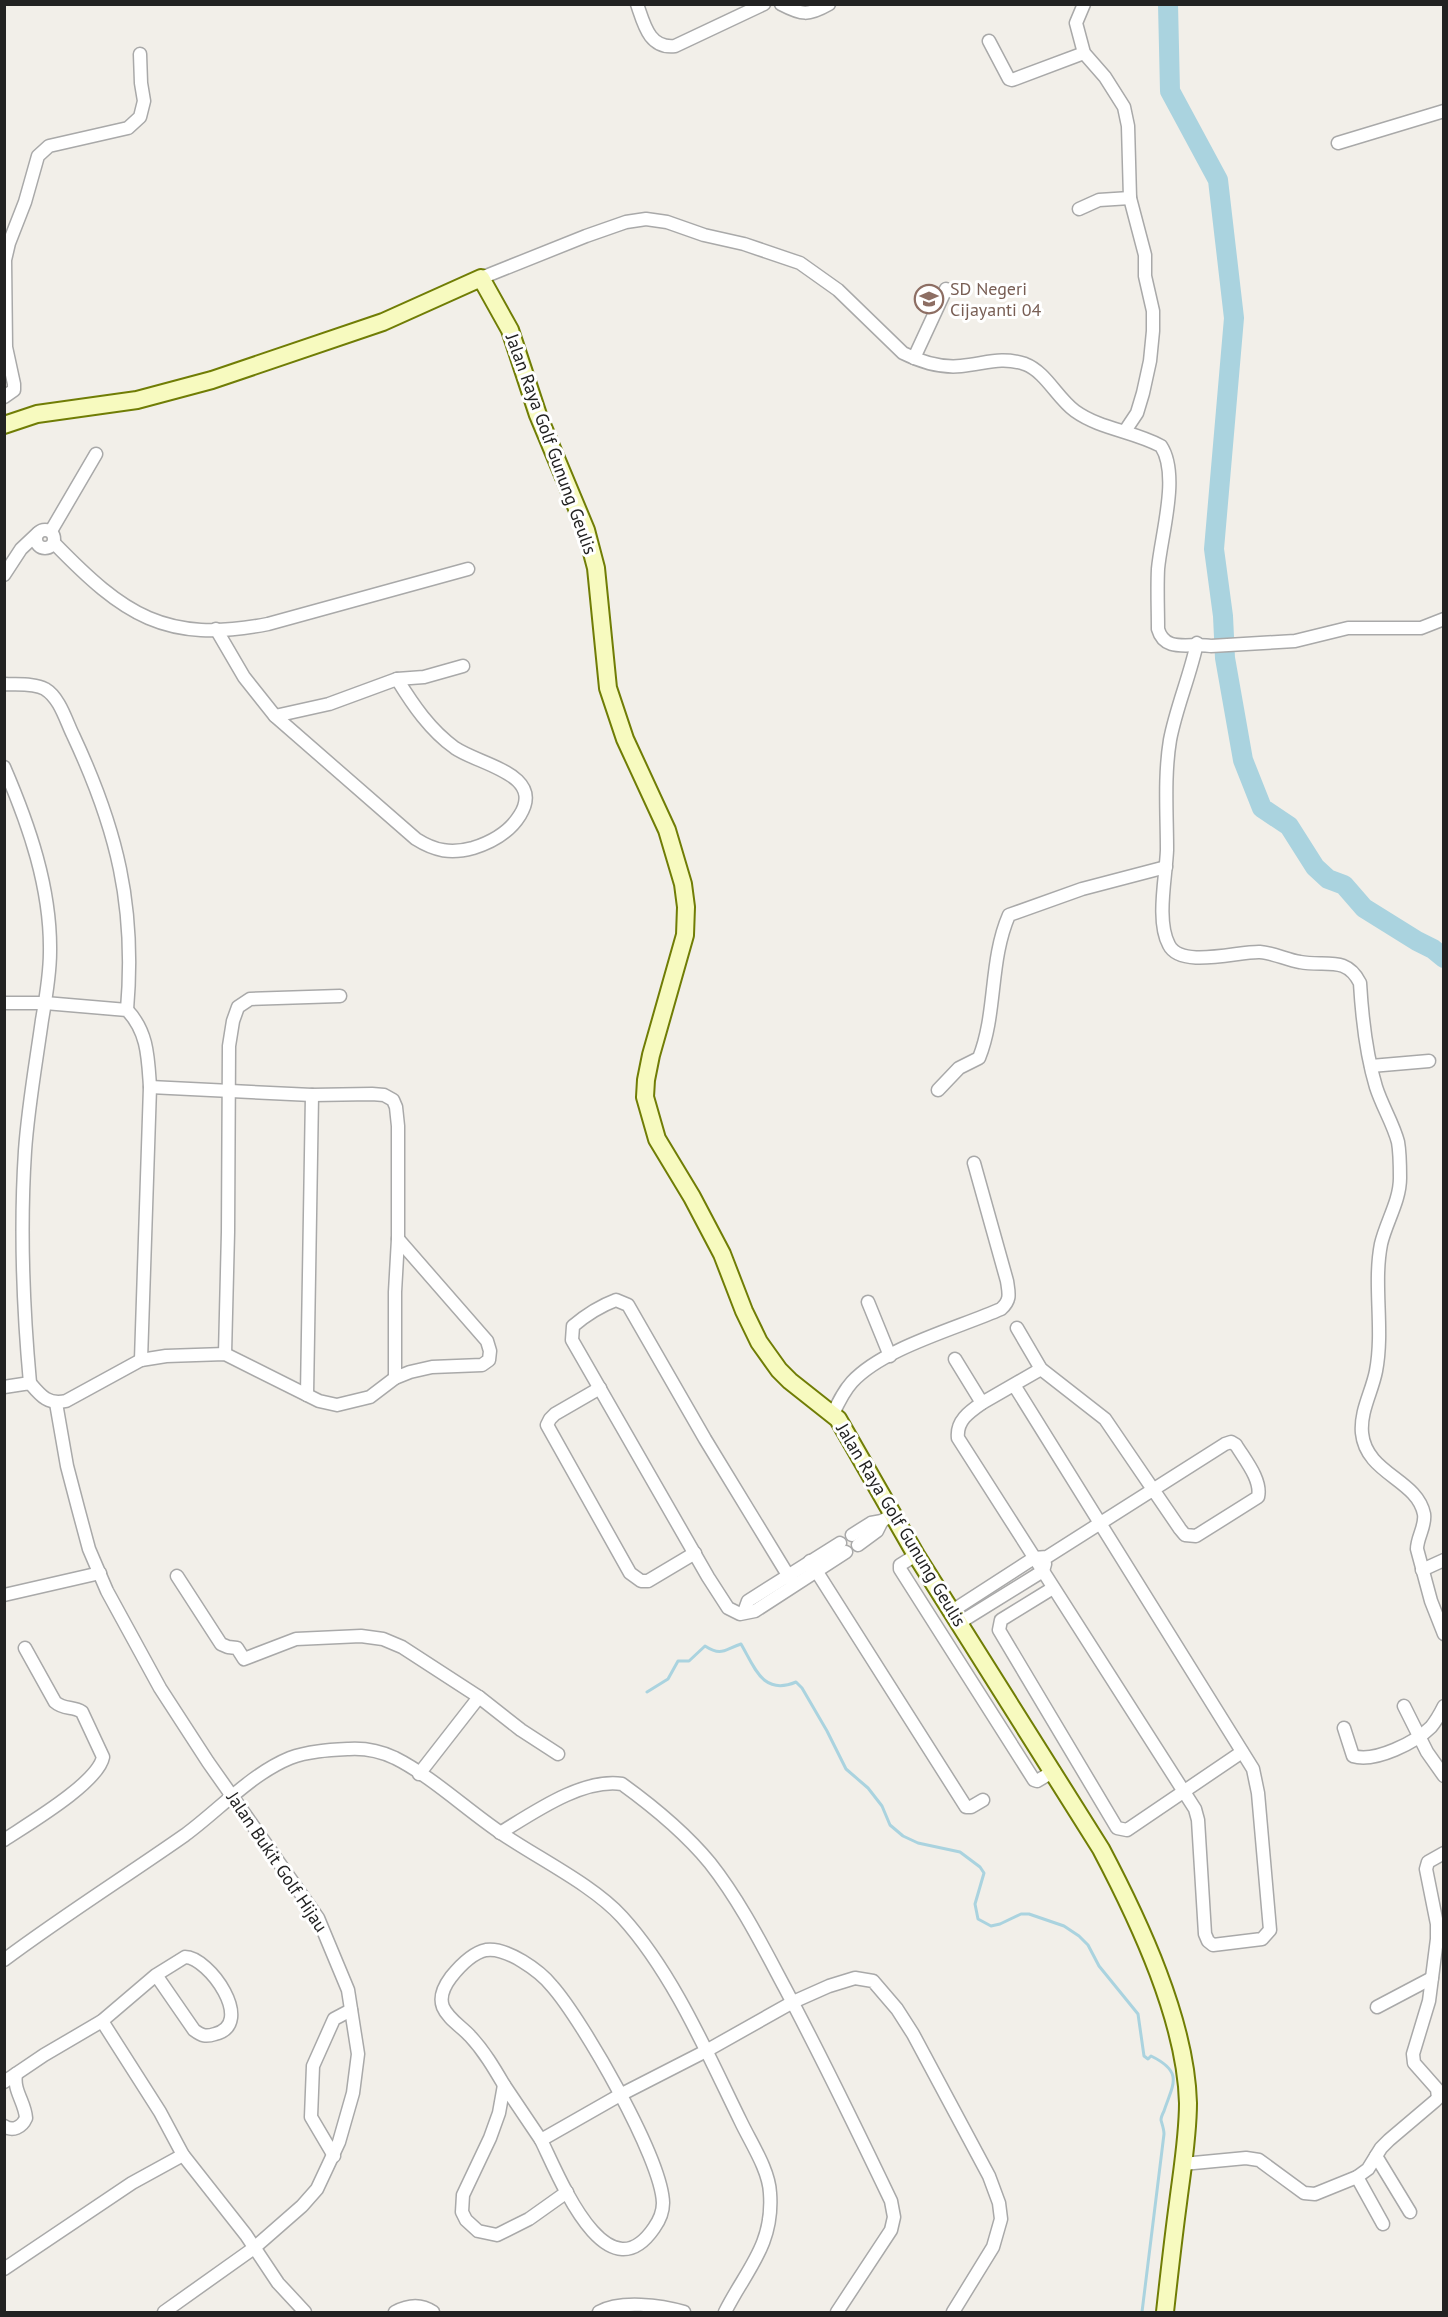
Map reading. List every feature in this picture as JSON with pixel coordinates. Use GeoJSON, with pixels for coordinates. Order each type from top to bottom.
{"type":"FeatureCollection","features":[{"type":"Feature","properties":{"kind":"main road"},"geometry":{"type":"LineString","coordinates":[[4,425],[37,414],[137,400],[212,380],[383,322],[481,278]]}},
{"type":"Feature","properties":{"kind":"main road","name":"Jalan Raya Golf Gunung Geulis"},"geometry":{"type":"LineString","coordinates":[[481,278],[510,330],[538,415],[586,530],[596,568],[608,688],[625,739],[667,830],[683,884],[686,907],[685,935],[651,1054],[645,1097],[649,1116],[657,1139],[692,1197],[722,1254],[744,1311],[759,1342],[790,1381],[833,1414],[853,1444],[887,1518],[916,1555],[1054,1771],[1125,1893],[1171,2013],[1181,2047],[1188,2104],[1165,2313]]}},
{"type":"Feature","properties":{"kind":"street"},"geometry":{"type":"LineString","coordinates":[[637,4],[649,35],[662,46],[681,43],[764,4]]}},
{"type":"Feature","properties":{"kind":"street"},"geometry":{"type":"LineString","coordinates":[[781,4],[811,14],[829,4]]}},
{"type":"Feature","properties":{"kind":"street"},"geometry":{"type":"LineString","coordinates":[[1084,4],[1076,23],[1084,53],[1105,77],[1124,107],[1128,126],[1130,198],[1145,255],[1144,276],[1153,311],[1154,331],[1143,393],[1137,412],[1125,430]]}},
{"type":"Feature","properties":{"kind":"street"},"geometry":{"type":"LineString","coordinates":[[989,41],[1009,79],[1012,80],[1084,53]]}},
{"type":"Feature","properties":{"kind":"street"},"geometry":{"type":"LineString","coordinates":[[4,397],[14,390],[6,347],[5,260],[38,156],[50,146],[128,128],[140,117],[144,101],[140,54]]}},
{"type":"Feature","properties":{"kind":"street"},"geometry":{"type":"LineString","coordinates":[[1338,143],[1443,111]]}},
{"type":"Feature","properties":{"kind":"street"},"geometry":{"type":"LineString","coordinates":[[1079,209],[1099,200],[1130,198]]}},
{"type":"Feature","properties":{"kind":"street"},"geometry":{"type":"LineString","coordinates":[[481,278],[586,236],[626,222],[646,219],[667,222],[800,262],[838,290],[903,353],[939,366],[961,366],[1007,359],[1027,365],[1039,372],[1056,393],[1076,411],[1102,425],[1125,430],[1161,446],[1168,461],[1168,500],[1158,570],[1158,629],[1160,637],[1167,644],[1177,647],[1197,644],[1211,646],[1295,641],[1348,628],[1421,628],[1443,619]]}},
{"type":"Feature","properties":{"kind":"street"},"geometry":{"type":"LineString","coordinates":[[914,358],[946,289]]}},
{"type":"Feature","properties":{"kind":"street"},"geometry":{"type":"LineString","coordinates":[[4,575],[21,549],[48,536],[96,454]]}},
{"type":"Feature","properties":{"kind":"street"},"geometry":{"type":"LineString","coordinates":[[48,536],[100,589],[134,612],[174,628],[240,630],[468,569]]}},
{"type":"Feature","properties":{"kind":"street"},"geometry":{"type":"LineString","coordinates":[[216,629],[244,677],[275,716],[416,839],[431,848],[448,852],[466,850],[499,837],[515,824],[524,808],[527,797],[525,788],[512,775],[455,748],[427,723],[397,679]]}},
{"type":"Feature","properties":{"kind":"street"},"geometry":{"type":"LineString","coordinates":[[1197,644],[1170,740],[1165,816],[1164,926],[1169,946],[1179,954],[1196,958],[1259,952],[1301,962],[1337,964],[1355,974],[1360,983],[1371,1066],[1378,1094],[1398,1144],[1400,1181],[1393,1212],[1381,1244],[1379,1348],[1376,1371],[1365,1406],[1362,1434],[1372,1457],[1381,1468],[1414,1494],[1421,1505],[1424,1524],[1417,1541],[1422,1570],[1443,1634]]}},
{"type":"Feature","properties":{"kind":"street"},"geometry":{"type":"LineString","coordinates":[[275,716],[329,704],[397,679],[424,677],[463,666]]}},
{"type":"Feature","properties":{"kind":"street"},"geometry":{"type":"LineString","coordinates":[[4,684],[38,686],[53,696],[74,737],[106,812],[119,856],[125,896],[129,963],[126,1010]]}},
{"type":"Feature","properties":{"kind":"street"},"geometry":{"type":"LineString","coordinates":[[4,767],[34,846],[42,878],[50,950],[24,1162],[24,1290],[30,1383],[42,1398],[56,1403],[66,1401],[141,1360],[166,1356],[225,1354],[307,1395],[337,1405],[370,1396],[395,1378],[410,1372],[432,1367],[482,1365],[489,1360],[490,1351],[487,1341],[398,1239]]}},
{"type":"Feature","properties":{"kind":"street"},"geometry":{"type":"LineString","coordinates":[[938,1090],[959,1068],[979,1058],[989,1018],[996,959],[1009,915],[1082,889],[1166,867]]}},
{"type":"Feature","properties":{"kind":"street"},"geometry":{"type":"LineString","coordinates":[[225,1354],[229,1046],[233,1021],[238,1007],[250,999],[340,996]]}},
{"type":"Feature","properties":{"kind":"street"},"geometry":{"type":"LineString","coordinates":[[4,1003],[45,1003],[126,1010],[137,1022],[147,1046],[150,1087],[141,1360]]}},
{"type":"Feature","properties":{"kind":"street"},"geometry":{"type":"LineString","coordinates":[[1371,1066],[1430,1061]]}},
{"type":"Feature","properties":{"kind":"street"},"geometry":{"type":"LineString","coordinates":[[150,1087],[312,1095],[372,1094],[384,1095],[393,1100],[398,1126],[395,1378]]}},
{"type":"Feature","properties":{"kind":"street"},"geometry":{"type":"LineString","coordinates":[[307,1395],[312,1095]]}},
{"type":"Feature","properties":{"kind":"street"},"geometry":{"type":"LineString","coordinates":[[833,1414],[840,1398],[851,1383],[868,1368],[890,1356],[1001,1310],[1010,1297],[974,1162]]}},
{"type":"Feature","properties":{"kind":"street"},"geometry":{"type":"LineString","coordinates":[[791,1580],[705,1439],[628,1305],[616,1300],[602,1305],[573,1326],[572,1340],[694,1554],[728,1608],[740,1614],[755,1611],[791,1580],[843,1547]]}},
{"type":"Feature","properties":{"kind":"street"},"geometry":{"type":"LineString","coordinates":[[868,1302],[890,1356]]}},
{"type":"Feature","properties":{"kind":"street"},"geometry":{"type":"LineString","coordinates":[[955,1617],[1034,1558],[1047,1557],[1099,1522],[1153,1490],[1231,1442],[1236,1445],[1258,1482],[1260,1490],[1258,1497],[1196,1536],[1190,1537],[1180,1530],[1153,1490],[1105,1419],[1041,1369],[1017,1328]]}},
{"type":"Feature","properties":{"kind":"street"},"geometry":{"type":"LineString","coordinates":[[955,1359],[982,1403]]}},
{"type":"Feature","properties":{"kind":"street"},"geometry":{"type":"LineString","coordinates":[[1014,1384],[1253,1769],[1258,1793],[1270,1930],[1262,1939],[1213,1945],[1206,1938],[1197,1815],[958,1438],[958,1427],[963,1419],[982,1403],[1014,1384],[1041,1369]]}},
{"type":"Feature","properties":{"kind":"street"},"geometry":{"type":"LineString","coordinates":[[4,1387],[30,1383]]}},
{"type":"Feature","properties":{"kind":"street"},"geometry":{"type":"LineString","coordinates":[[600,1388],[555,1414],[548,1425],[630,1573],[641,1581],[648,1581],[694,1554]]}},
{"type":"Feature","properties":{"kind":"street","name":"Jalan Bukit Golf Hijau"},"geometry":{"type":"LineString","coordinates":[[56,1403],[67,1466],[89,1549],[99,1573],[125,1627],[160,1688],[318,1918],[348,1990],[358,2055],[353,2093],[334,2156],[317,2189],[254,2248],[164,2313]]}},
{"type":"Feature","properties":{"kind":"street"},"geometry":{"type":"LineString","coordinates":[[855,1540],[877,1531],[887,1518]]}},
{"type":"Feature","properties":{"kind":"street"},"geometry":{"type":"LineString","coordinates":[[916,1555],[900,1565],[900,1569],[971,1682],[1034,1780],[1037,1781],[1054,1771]]}},
{"type":"Feature","properties":{"kind":"street"},"geometry":{"type":"LineString","coordinates":[[955,1617],[1042,1571],[1047,1557]]}},
{"type":"Feature","properties":{"kind":"street"},"geometry":{"type":"LineString","coordinates":[[1422,1570],[1443,1560]]}},
{"type":"Feature","properties":{"kind":"street"},"geometry":{"type":"LineString","coordinates":[[813,1566],[966,1807],[971,1807],[983,1800]]}},
{"type":"Feature","properties":{"kind":"street"},"geometry":{"type":"LineString","coordinates":[[4,1595],[99,1573]]}},
{"type":"Feature","properties":{"kind":"street"},"geometry":{"type":"LineString","coordinates":[[177,1576],[221,1644],[237,1648],[244,1659],[296,1639],[373,1637],[402,1647],[479,1697],[521,1730],[558,1754]]}},
{"type":"Feature","properties":{"kind":"street"},"geometry":{"type":"LineString","coordinates":[[1053,1588],[1001,1620],[999,1630],[1117,1828],[1127,1830],[1242,1752]]}},
{"type":"Feature","properties":{"kind":"street"},"geometry":{"type":"LineString","coordinates":[[4,1840],[85,1783],[98,1771],[103,1757],[82,1713],[78,1709],[63,1708],[55,1702],[25,1648]]}},
{"type":"Feature","properties":{"kind":"street"},"geometry":{"type":"LineString","coordinates":[[962,1667],[979,1655]]}},
{"type":"Feature","properties":{"kind":"street"},"geometry":{"type":"LineString","coordinates":[[971,1682],[988,1670]]}},
{"type":"Feature","properties":{"kind":"street"},"geometry":{"type":"LineString","coordinates":[[419,1774],[479,1697]]}},
{"type":"Feature","properties":{"kind":"street"},"geometry":{"type":"LineString","coordinates":[[1404,1706],[1419,1737],[1443,1776]]}},
{"type":"Feature","properties":{"kind":"street"},"geometry":{"type":"LineString","coordinates":[[1344,1728],[1351,1752],[1356,1757],[1386,1752],[1419,1737],[1432,1726],[1443,1707]]}},
{"type":"Feature","properties":{"kind":"street"},"geometry":{"type":"LineString","coordinates":[[7,1953],[186,1834],[261,1775],[291,1758],[322,1751],[373,1750],[395,1758],[500,1833],[600,1896],[623,1918],[660,1969],[706,2051],[750,2141],[770,2189],[768,2226],[764,2242],[725,2313]]}},
{"type":"Feature","properties":{"kind":"street"},"geometry":{"type":"LineString","coordinates":[[500,1833],[540,1808],[595,1784],[609,1782],[621,1784],[650,1806],[708,1860],[738,1902],[793,2002],[891,2201],[894,2217],[887,2238],[837,2313]]}},
{"type":"Feature","properties":{"kind":"street"},"geometry":{"type":"LineString","coordinates":[[1183,2164],[1246,2158],[1259,2160],[1304,2193],[1315,2194],[1357,2177],[1368,2169],[1389,2140],[1435,2102],[1439,2083],[1414,2063],[1413,2054],[1427,2011],[1437,1924],[1426,1869],[1428,1862],[1443,1853]]}},
{"type":"Feature","properties":{"kind":"street"},"geometry":{"type":"LineString","coordinates":[[486,1950],[506,1953],[519,1959],[552,1986],[583,2029],[620,2095],[649,2154],[659,2182],[663,2203],[659,2221],[648,2238],[634,2247],[621,2250],[597,2238],[567,2192],[541,2140],[491,2062],[470,2036],[449,2016],[442,2005],[442,1994],[448,1981],[461,1964],[486,1950]]}},
{"type":"Feature","properties":{"kind":"street"},"geometry":{"type":"LineString","coordinates":[[4,2082],[102,2021],[156,1975],[185,1957],[201,1963],[226,1996],[232,2014],[228,2027],[222,2033],[206,2037],[194,2030],[156,1975]]}},
{"type":"Feature","properties":{"kind":"street"},"geometry":{"type":"LineString","coordinates":[[541,2140],[793,2002],[829,1986],[855,1978],[873,1981],[897,2009],[913,2034],[984,2168],[999,2203],[1001,2219],[993,2247],[953,2313]]}},
{"type":"Feature","properties":{"kind":"street"},"geometry":{"type":"LineString","coordinates":[[1377,2007],[1432,1978]]}},
{"type":"Feature","properties":{"kind":"street"},"geometry":{"type":"LineString","coordinates":[[334,2156],[311,2117],[313,2066],[334,2019],[351,2010]]}},
{"type":"Feature","properties":{"kind":"street"},"geometry":{"type":"LineString","coordinates":[[102,2021],[160,2112],[183,2155],[210,2188],[278,2283],[305,2313]]}},
{"type":"Feature","properties":{"kind":"street"},"geometry":{"type":"LineString","coordinates":[[4,2126],[12,2129],[18,2128],[26,2118],[16,2089],[16,2074]]}},
{"type":"Feature","properties":{"kind":"street"},"geometry":{"type":"LineString","coordinates":[[504,2085],[499,2113],[490,2138],[463,2195],[461,2203],[466,2220],[478,2231],[496,2235],[529,2219],[567,2192]]}},
{"type":"Feature","properties":{"kind":"street"},"geometry":{"type":"LineString","coordinates":[[4,2269],[132,2183],[183,2155]]}},
{"type":"Feature","properties":{"kind":"street"},"geometry":{"type":"LineString","coordinates":[[1376,2157],[1410,2212]]}},
{"type":"Feature","properties":{"kind":"street"},"geometry":{"type":"LineString","coordinates":[[1357,2177],[1383,2224]]}},
{"type":"Feature","properties":{"kind":"street"},"geometry":{"type":"LineString","coordinates":[[395,2313],[405,2307],[415,2305],[433,2313]]}},
{"type":"Feature","properties":{"kind":"street"},"geometry":{"type":"LineString","coordinates":[[599,2313],[615,2306],[628,2305],[684,2313]]}},
{"type":"Feature","properties":{"kind":"waterway"},"geometry":{"type":"LineString","coordinates":[[1168,4],[1170,91],[1218,180],[1234,318],[1214,549],[1223,616],[1225,658],[1243,760],[1262,808],[1289,826],[1315,867],[1328,879],[1344,885],[1364,908],[1433,949],[1444,958]]}},
{"type":"Feature","properties":{"kind":"waterway"},"geometry":{"type":"LineString","coordinates":[[647,1692],[668,1679],[678,1661],[689,1661],[705,1646],[720,1652],[741,1644],[761,1677],[775,1685],[796,1682],[802,1688],[846,1769],[868,1788],[882,1806],[890,1825],[903,1836],[918,1843],[960,1852],[980,1867],[984,1873],[975,1904],[978,1919],[991,1926],[1021,1914],[1029,1914],[1064,1926],[1088,1945],[1099,1966],[1138,2014],[1144,2056],[1148,2059],[1151,2056],[1161,2062],[1172,2073],[1173,2079],[1173,2086],[1161,2119],[1164,2134],[1142,2312]]}},
{"type":"Feature","properties":{"kind":"place","name":"SD Negeri Cijayanti 04"},"geometry":{"type":"Point","coordinates":[929,299]}}]}
